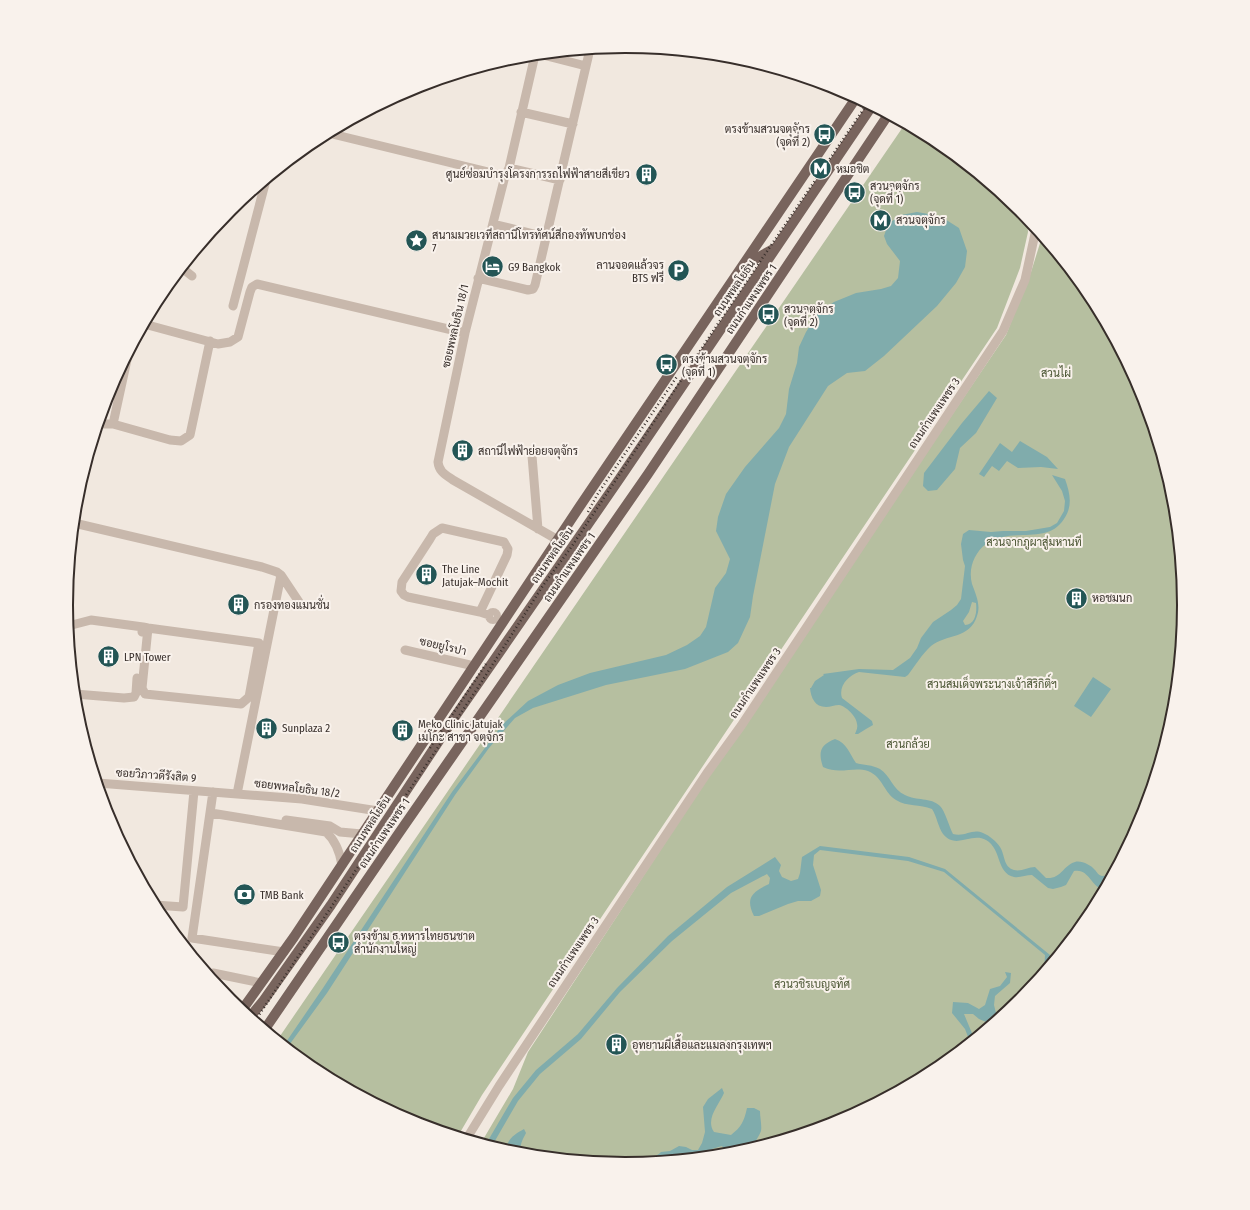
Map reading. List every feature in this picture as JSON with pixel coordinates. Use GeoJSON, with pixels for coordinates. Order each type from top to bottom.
{"type":"FeatureCollection","features":[{"type":"Feature","properties":{"kind":"main road","name":"ถนนพหลโยธิน"},"geometry":{"type":"LineString","coordinates":[[245,1005],[284,952],[474,666],[496,619],[558,540],[853,103]]}},
{"type":"Feature","properties":{"kind":"main road","name":"ถนนพหลโยธิน"},"geometry":{"type":"LineString","coordinates":[[253,1013],[331,905],[452,721],[615,485],[869,110]]}},
{"type":"Feature","properties":{"kind":"main road","name":"ถนนกำแพงเพชร 1"},"geometry":{"type":"LineString","coordinates":[[268,1026],[399,833],[648,474],[885,119]]}},
{"type":"Feature","properties":{"kind":"main road"},"geometry":{"type":"LineString","coordinates":[[742,266],[776,247]]}},
{"type":"Feature","properties":{"kind":"main road"},"geometry":{"type":"LineString","coordinates":[[430,755],[437,722]]}},
{"type":"Feature","properties":{"kind":"street"},"geometry":{"type":"LineString","coordinates":[[478,278],[528,290],[533,289],[589,54]]}},
{"type":"Feature","properties":{"kind":"street"},"geometry":{"type":"LineString","coordinates":[[554,58],[586,66]]}},
{"type":"Feature","properties":{"kind":"street","name":"ซอยพหลโยธิน 18/1"},"geometry":{"type":"LineString","coordinates":[[533,61],[507,172],[478,278],[465,333],[439,453],[439,468],[453,480],[558,540]]}},
{"type":"Feature","properties":{"kind":"street"},"geometry":{"type":"LineString","coordinates":[[521,112],[573,124]]}},
{"type":"Feature","properties":{"kind":"street"},"geometry":{"type":"LineString","coordinates":[[336,135],[507,172],[560,180]]}},
{"type":"Feature","properties":{"kind":"street"},"geometry":{"type":"LineString","coordinates":[[233,306],[264,188]]}},
{"type":"Feature","properties":{"kind":"street"},"geometry":{"type":"LineString","coordinates":[[493,224],[546,237]]}},
{"type":"Feature","properties":{"kind":"street","name":"ถนนกำแพงเพชร 3"},"geometry":{"type":"LineString","coordinates":[[469,1134],[512,1066],[702,780],[784,660],[1003,331],[1025,280],[1035,235]]}},
{"type":"Feature","properties":{"kind":"street"},"geometry":{"type":"LineString","coordinates":[[186,271],[192,276]]}},
{"type":"Feature","properties":{"kind":"street"},"geometry":{"type":"LineString","coordinates":[[149,325],[218,344],[230,342],[238,337],[250,292],[252,287],[257,284],[465,333]]}},
{"type":"Feature","properties":{"kind":"street"},"geometry":{"type":"LineString","coordinates":[[104,424],[113,424],[170,440],[181,441],[190,435],[210,342]]}},
{"type":"Feature","properties":{"kind":"street"},"geometry":{"type":"LineString","coordinates":[[113,424],[123,376]]}},
{"type":"Feature","properties":{"kind":"street"},"geometry":{"type":"LineString","coordinates":[[532,456],[538,529]]}},
{"type":"Feature","properties":{"kind":"street"},"geometry":{"type":"LineString","coordinates":[[79,524],[262,567],[281,575],[299,602]]}},
{"type":"Feature","properties":{"kind":"street"},"geometry":{"type":"LineString","coordinates":[[480,612],[507,555],[507,546],[504,542],[442,528],[430,538],[402,582],[401,591],[408,597],[480,612],[496,619]]}},
{"type":"Feature","properties":{"kind":"street"},"geometry":{"type":"LineString","coordinates":[[237,794],[281,575]]}},
{"type":"Feature","properties":{"kind":"street"},"geometry":{"type":"LineString","coordinates":[[74,625],[91,620],[145,627],[259,643],[249,697],[241,704],[145,694],[142,688],[145,627]]}},
{"type":"Feature","properties":{"kind":"street"},"geometry":{"type":"LineString","coordinates":[[81,694],[124,698],[134,697],[136,693],[145,627]]}},
{"type":"Feature","properties":{"kind":"street","name":"ซอยยูโรปา"},"geometry":{"type":"LineString","coordinates":[[406,650],[474,666]]}},
{"type":"Feature","properties":{"kind":"street","name":"ซอยวิภาวดีรังสิต 9"},"geometry":{"type":"LineString","coordinates":[[103,783],[213,792]]}},
{"type":"Feature","properties":{"kind":"street"},"geometry":{"type":"LineString","coordinates":[[162,906],[183,907],[194,790]]}},
{"type":"Feature","properties":{"kind":"street"},"geometry":{"type":"LineString","coordinates":[[213,792],[192,938],[284,952]]}},
{"type":"Feature","properties":{"kind":"street","name":"ซอยพหลโยธิน 18/2"},"geometry":{"type":"LineString","coordinates":[[213,792],[302,799],[378,811]]}},
{"type":"Feature","properties":{"kind":"street"},"geometry":{"type":"LineString","coordinates":[[211,811],[330,826],[340,832]]}},
{"type":"Feature","properties":{"kind":"street"},"geometry":{"type":"LineString","coordinates":[[211,811],[326,832],[333,840],[341,856],[342,865]]}},
{"type":"Feature","properties":{"kind":"street"},"geometry":{"type":"LineString","coordinates":[[333,840],[333,833],[340,832],[362,834]]}},
{"type":"Feature","properties":{"kind":"street"},"geometry":{"type":"LineString","coordinates":[[214,973],[261,983]]}},
{"type":"Feature","properties":{"kind":"green space","name":"สวนจตุจักร"},"geometry":{"type":"Polygon","coordinates":[[[902,128],[932,146],[961,167],[989,190],[1028,228],[1020,268],[997,328],[482,1095],[461,1132],[414,1115],[349,1083],[318,1064],[280,1036],[902,128]]]}},
{"type":"Feature","properties":{"kind":"green space","name":"สวนสมเด็จพระนางเจ้าสิริกิติ์ฯ"},"geometry":{"type":"Polygon","coordinates":[[[1040,242],[1084,298],[1120,361],[1148,428],[1158,462],[1166,497],[1176,569],[1176,641],[1166,713],[1158,748],[1148,782],[1135,816],[1103,881],[1084,912],[1040,969],[989,1020],[961,1043],[932,1064],[901,1083],[836,1115],[802,1128],[733,1146],[661,1156],[589,1156],[517,1146],[484,1138],[513,1089],[528,1052],[741,727],[1006,335],[1031,272],[1040,242]]]}},
{"type":"Feature","properties":{"kind":"water"},"geometry":{"type":"Polygon","coordinates":[[[917,212],[940,216],[959,228],[967,251],[965,267],[956,283],[937,306],[884,356],[865,371],[847,373],[828,386],[789,447],[775,484],[750,617],[738,643],[728,652],[685,669],[606,685],[533,708],[515,718],[489,748],[455,795],[327,993],[290,1044],[289,1043],[287,1041],[452,792],[502,725],[528,701],[558,685],[590,673],[666,655],[687,645],[700,636],[706,627],[715,588],[726,573],[730,559],[716,531],[718,517],[726,494],[745,467],[779,428],[786,414],[789,389],[797,363],[799,347],[806,332],[818,313],[834,302],[856,293],[891,286],[898,278],[900,261],[887,244],[884,236],[888,224],[901,215],[917,212]]]}},
{"type":"Feature","properties":{"kind":"water"},"geometry":{"type":"Polygon","coordinates":[[[989,391],[997,398],[976,433],[960,448],[955,469],[937,490],[928,491],[923,486],[924,473],[962,423],[989,391]]]}},
{"type":"Feature","properties":{"kind":"water"},"geometry":{"type":"Polygon","coordinates":[[[1020,441],[1047,457],[1058,469],[1041,467],[1018,468],[1007,461],[999,471],[992,466],[984,477],[979,474],[1000,443],[1012,452],[1020,441]]]}},
{"type":"Feature","properties":{"kind":"water"},"geometry":{"type":"Polygon","coordinates":[[[1052,475],[1065,479],[1070,499],[1067,514],[1057,527],[1048,532],[1038,534],[1006,536],[996,539],[986,544],[978,552],[973,562],[971,578],[978,600],[978,612],[974,623],[969,629],[937,642],[931,646],[905,677],[859,672],[848,678],[843,685],[841,694],[842,698],[872,721],[873,725],[858,734],[855,734],[857,721],[848,710],[839,705],[822,707],[816,704],[811,695],[810,688],[815,681],[824,675],[823,674],[859,669],[893,670],[910,658],[917,648],[921,638],[933,622],[957,605],[961,599],[965,566],[961,544],[963,534],[969,530],[991,532],[1026,531],[1050,527],[1057,523],[1064,511],[1065,501],[1062,491],[1052,475]],[[972,602],[969,612],[963,621],[965,625],[972,623],[974,620],[976,603],[972,602]]]}},
{"type":"Feature","properties":{"kind":"water"},"geometry":{"type":"Polygon","coordinates":[[[1093,677],[1111,689],[1091,717],[1074,706],[1093,677]]]}},
{"type":"Feature","properties":{"kind":"water"},"geometry":{"type":"Polygon","coordinates":[[[835,739],[842,743],[856,763],[880,769],[901,793],[909,797],[932,801],[940,806],[953,834],[958,835],[976,831],[986,834],[997,843],[1002,850],[1006,863],[1014,870],[1035,867],[1046,878],[1051,878],[1059,874],[1067,866],[1075,862],[1080,862],[1091,866],[1101,876],[1106,876],[1099,888],[1083,872],[1074,871],[1066,885],[1053,889],[1048,888],[1032,875],[1014,877],[1008,875],[1001,866],[995,849],[986,840],[975,838],[953,841],[948,839],[941,831],[932,809],[923,806],[905,804],[896,800],[877,777],[868,771],[857,769],[835,770],[823,767],[821,753],[823,747],[835,739]]]}},
{"type":"Feature","properties":{"kind":"water"},"geometry":{"type":"Polygon","coordinates":[[[820,846],[909,857],[945,869],[1050,957],[1044,964],[1045,955],[944,872],[908,861],[820,850],[814,855],[813,865],[821,890],[820,896],[811,901],[798,901],[759,916],[754,916],[751,910],[750,900],[754,893],[769,884],[770,878],[767,874],[731,893],[672,941],[620,992],[581,1039],[540,1074],[518,1101],[495,1141],[489,1140],[513,1098],[536,1070],[578,1034],[617,988],[668,936],[727,887],[775,857],[781,865],[779,871],[782,877],[791,881],[798,879],[802,857],[820,846]]]}},
{"type":"Feature","properties":{"kind":"water"},"geometry":{"type":"Polygon","coordinates":[[[1005,972],[1011,973],[1010,983],[995,996],[994,1005],[996,1013],[989,1020],[986,1022],[973,1014],[964,1014],[972,1034],[968,1037],[965,1029],[952,1013],[953,1002],[968,1003],[979,1009],[985,1005],[990,989],[1000,986],[1007,977],[1005,972]]]}},
{"type":"Feature","properties":{"kind":"water"},"geometry":{"type":"Polygon","coordinates":[[[722,1088],[724,1093],[714,1112],[711,1122],[714,1132],[731,1135],[742,1124],[747,1108],[754,1108],[760,1111],[761,1131],[757,1141],[697,1152],[655,1156],[661,1152],[670,1151],[679,1146],[692,1150],[698,1150],[705,1132],[703,1107],[708,1099],[722,1088]]]}},
{"type":"Feature","properties":{"kind":"water"},"geometry":{"type":"Polygon","coordinates":[[[524,1129],[526,1133],[522,1140],[521,1147],[508,1144],[515,1135],[524,1129]]]}},
{"type":"Feature","properties":{"kind":"railway"},"geometry":{"type":"LineString","coordinates":[[258,1017],[477,689],[544,584],[570,549],[717,325],[864,108]]}},
{"type":"Feature","properties":{"kind":"railway"},"geometry":{"type":"LineString","coordinates":[[588,512],[597,495],[678,375]]}},
{"type":"Feature","properties":{"kind":"railway"},"geometry":{"type":"LineString","coordinates":[[430,748],[486,664]]}},
{"type":"Feature","properties":{"kind":"place","name":"ตรงข้ามสวนจตุจักร (จุดที่ 2)"},"geometry":{"type":"Point","coordinates":[825,135]}},
{"type":"Feature","properties":{"kind":"place","name":"หมอชิต"},"geometry":{"type":"Point","coordinates":[820,169]}},
{"type":"Feature","properties":{"kind":"place","name":"ศูนย์ซ่อมบำรุงโครงการรถไฟฟ้าสายสีเขียว"},"geometry":{"type":"Point","coordinates":[646,174]}},
{"type":"Feature","properties":{"kind":"place","name":"สวนจตุจักร (จุดที่ 1)"},"geometry":{"type":"Point","coordinates":[855,192]}},
{"type":"Feature","properties":{"kind":"place","name":"สวนจตุจักร"},"geometry":{"type":"Point","coordinates":[880,220]}},
{"type":"Feature","properties":{"kind":"place","name":"สนามมวยเวทีสถานีโทรทัศน์สีกองทัพบกช่อง 7"},"geometry":{"type":"Point","coordinates":[417,241]}},
{"type":"Feature","properties":{"kind":"place","name":"G9 Bangkok"},"geometry":{"type":"Point","coordinates":[492,267]}},
{"type":"Feature","properties":{"kind":"place","name":"ลานจอดแล้วจร BTS ฟรี"},"geometry":{"type":"Point","coordinates":[679,271]}},
{"type":"Feature","properties":{"kind":"place","name":"สวนจตุจักร (จุดที่ 2)"},"geometry":{"type":"Point","coordinates":[769,315]}},
{"type":"Feature","properties":{"kind":"place","name":"ตรงข้ามสวนจตุจักร (จุดที่ 1)"},"geometry":{"type":"Point","coordinates":[667,365]}},
{"type":"Feature","properties":{"kind":"place","name":"สถานีไฟฟ้าย่อยจตุจักร"},"geometry":{"type":"Point","coordinates":[462,451]}},
{"type":"Feature","properties":{"kind":"place","name":"The Line Jatujak–Mochit"},"geometry":{"type":"Point","coordinates":[426,575]}},
{"type":"Feature","properties":{"kind":"place","name":"หอชมนก"},"geometry":{"type":"Point","coordinates":[1076,598]}},
{"type":"Feature","properties":{"kind":"place","name":"กรองทองแมนชั่น"},"geometry":{"type":"Point","coordinates":[238,605]}},
{"type":"Feature","properties":{"kind":"place","name":"LPN Tower"},"geometry":{"type":"Point","coordinates":[108,657]}},
{"type":"Feature","properties":{"kind":"place","name":"Sunplaza 2"},"geometry":{"type":"Point","coordinates":[266,728]}},
{"type":"Feature","properties":{"kind":"place","name":"Meko Clinic Jatujak เมโกะ สาขา จตุจักร"},"geometry":{"type":"Point","coordinates":[402,730]}},
{"type":"Feature","properties":{"kind":"place","name":"TMB Bank"},"geometry":{"type":"Point","coordinates":[245,895]}},
{"type":"Feature","properties":{"kind":"place","name":"ตรงข้าม ธ.ทหารไทยธนชาต สำนักงานใหญ่"},"geometry":{"type":"Point","coordinates":[338,942]}},
{"type":"Feature","properties":{"kind":"place","name":"อุทยานผีเสื้อและแมลงกรุงเทพฯ"},"geometry":{"type":"Point","coordinates":[616,1045]}},
{"type":"Feature","properties":{"kind":"park label","name":"สวนไผ่"},"geometry":{"type":"Point","coordinates":[1056,373]}},
{"type":"Feature","properties":{"kind":"park label","name":"สวนจากภูผาสู่มหานที"},"geometry":{"type":"Point","coordinates":[1034,542]}},
{"type":"Feature","properties":{"kind":"park label","name":"สวนกล้วย"},"geometry":{"type":"Point","coordinates":[908,744]}},
{"type":"Feature","properties":{"kind":"park label","name":"สวนวชิรเบญจทัศ"},"geometry":{"type":"Point","coordinates":[812,984]}}]}
